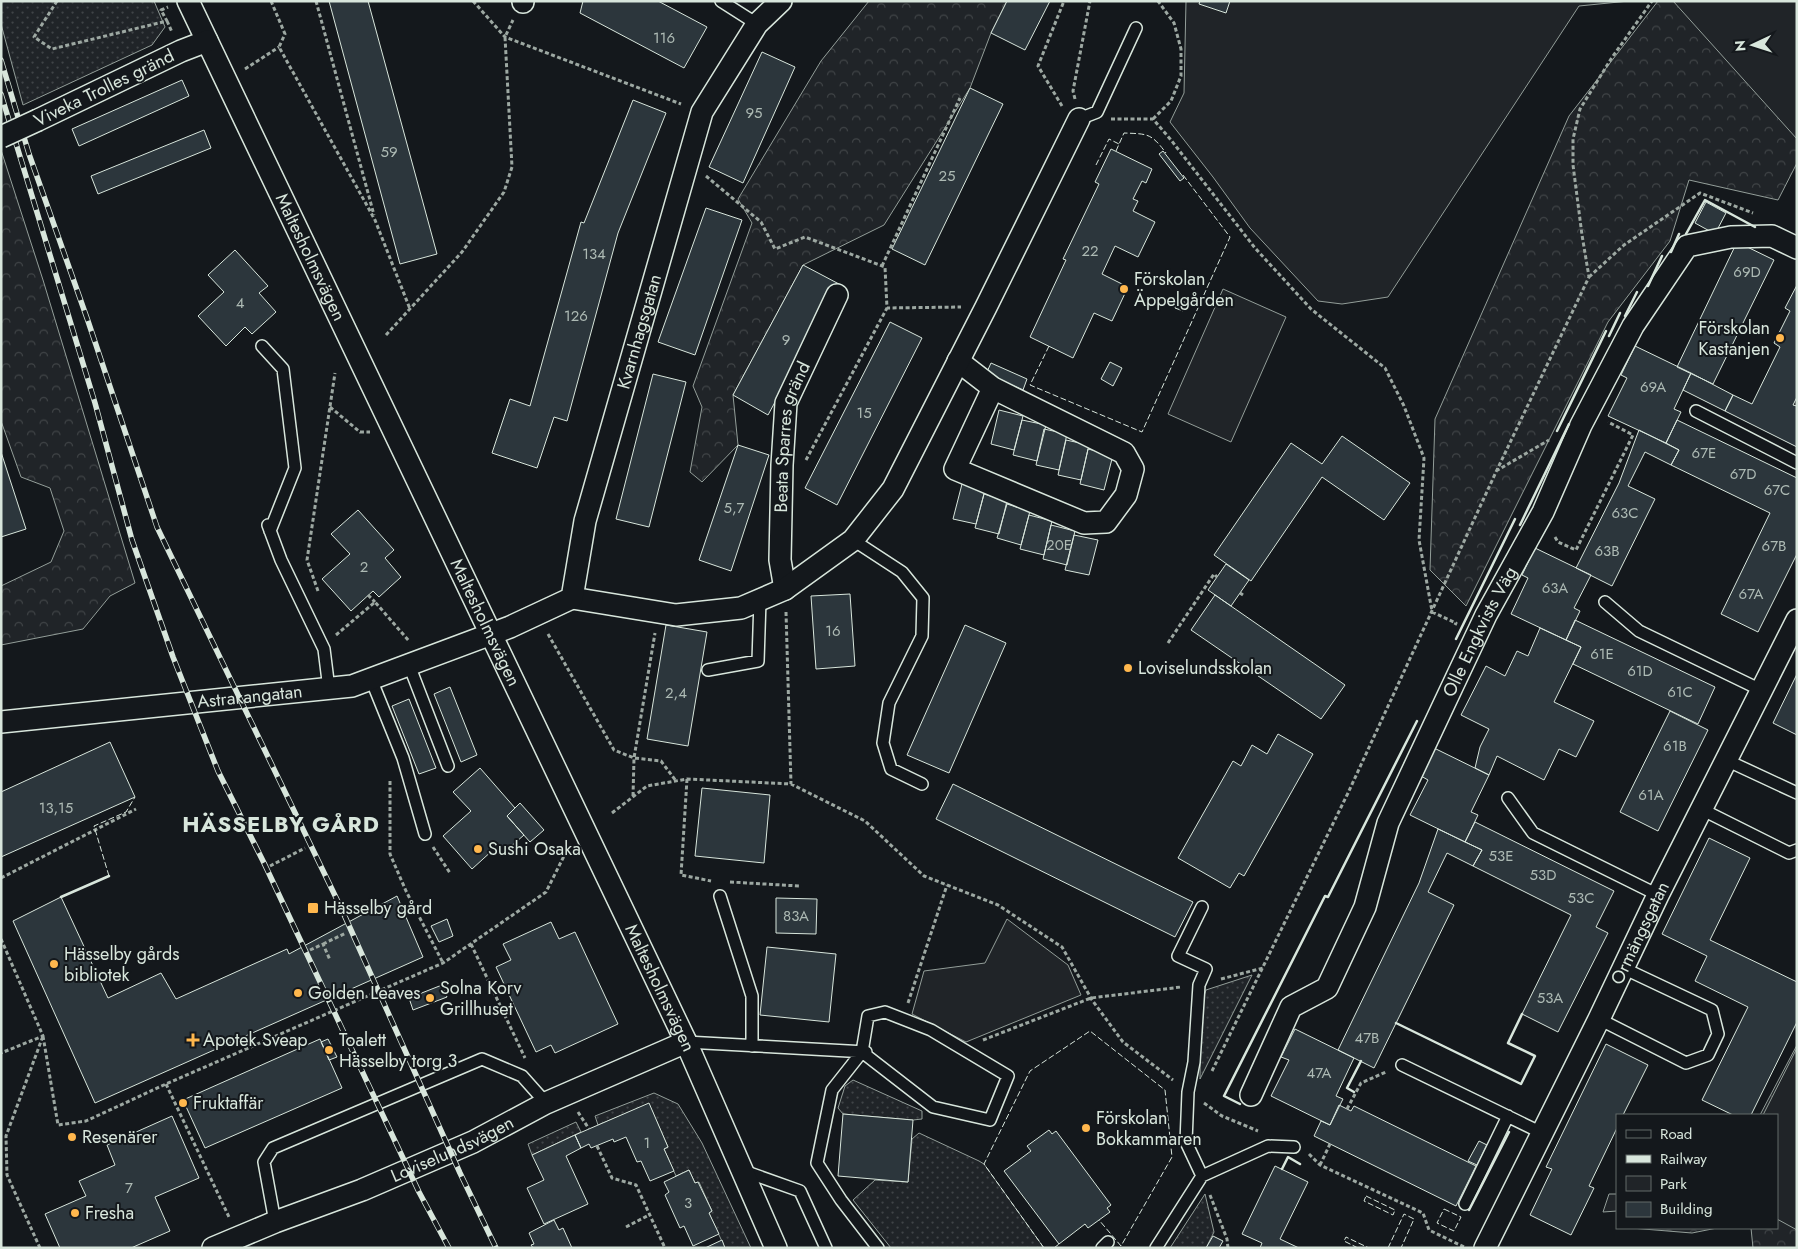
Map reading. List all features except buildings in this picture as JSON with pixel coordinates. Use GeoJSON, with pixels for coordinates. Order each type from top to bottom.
{"type":"FeatureCollection","features":[{"type":"Feature","properties":{"kind":"street","name":"Kvarnhagsgatan"},"geometry":{"type":"LineString","coordinates":[[572,598],[585,521],[702,112],[757,24],[781,1]]}},
{"type":"Feature","properties":{"kind":"street","name":"Maltesholmsvägen"},"geometry":{"type":"LineString","coordinates":[[182,3],[207,41],[686,1042],[740,1170],[776,1248]]}},
{"type":"Feature","properties":{"kind":"street","name":"Viveka Trolles gränd"},"geometry":{"type":"LineString","coordinates":[[1,137],[181,51],[207,41]]}},
{"type":"Feature","properties":{"kind":"street"},"geometry":{"type":"LineString","coordinates":[[491,634],[572,598],[676,615],[741,608],[785,588],[853,540],[893,489],[1077,124]]}},
{"type":"Feature","properties":{"kind":"street","name":"Olle Engkvists Väg"},"geometry":{"type":"LineString","coordinates":[[1251,1095],[1292,1007],[1326,988],[1365,907],[1388,823],[1486,615],[1543,512],[1581,425],[1632,326],[1687,246],[1731,236],[1772,236],[1797,248]]}},
{"type":"Feature","properties":{"kind":"street","name":"Beata Sparres gränd"},"geometry":{"type":"LineString","coordinates":[[785,588],[780,560],[782,465],[786,403],[837,295]]}},
{"type":"Feature","properties":{"kind":"street"},"geometry":{"type":"LineString","coordinates":[[958,361],[993,388],[1124,453],[1134,469],[1126,495],[1106,522],[1084,523],[955,469],[993,388]]}},
{"type":"Feature","properties":{"kind":"street","name":"Ormängsgatan"},"geometry":{"type":"LineString","coordinates":[[1485,1248],[1599,1019],[1658,895],[1797,620]]}},
{"type":"Feature","properties":{"kind":"street","name":"Astrakangatan"},"geometry":{"type":"LineString","coordinates":[[1,722],[352,686],[491,634]]}},
{"type":"Feature","properties":{"kind":"street","name":"Loviselundsvägen"},"geometry":{"type":"LineString","coordinates":[[214,1248],[275,1222],[362,1190],[473,1142],[546,1103],[686,1042]]}},
{"type":"Feature","properties":{"kind":"lane"},"geometry":{"type":"LineString","coordinates":[[721,1],[757,24]]}},
{"type":"Feature","properties":{"kind":"lane"},"geometry":{"type":"LineString","coordinates":[[1077,124],[1097,112],[1136,28]]}},
{"type":"Feature","properties":{"kind":"lane"},"geometry":{"type":"LineString","coordinates":[[262,346],[283,369],[295,468],[268,526],[280,560],[324,649],[329,688]]}},
{"type":"Feature","properties":{"kind":"lane"},"geometry":{"type":"LineString","coordinates":[[1696,412],[1797,463]]}},
{"type":"Feature","properties":{"kind":"lane"},"geometry":{"type":"LineString","coordinates":[[853,540],[902,572],[923,598],[922,636],[889,703],[883,743],[891,769],[922,784]]}},
{"type":"Feature","properties":{"kind":"lane"},"geometry":{"type":"LineString","coordinates":[[708,670],[758,661],[760,600]]}},
{"type":"Feature","properties":{"kind":"lane"},"geometry":{"type":"LineString","coordinates":[[1605,602],[1639,632],[1761,690]]}},
{"type":"Feature","properties":{"kind":"lane"},"geometry":{"type":"LineString","coordinates":[[417,662],[448,766]]}},
{"type":"Feature","properties":{"kind":"lane"},"geometry":{"type":"LineString","coordinates":[[371,679],[403,758],[425,834]]}},
{"type":"Feature","properties":{"kind":"lane"},"geometry":{"type":"LineString","coordinates":[[1726,760],[1797,793]]}},
{"type":"Feature","properties":{"kind":"lane"},"geometry":{"type":"LineString","coordinates":[[1508,798],[1533,833],[1658,895]]}},
{"type":"Feature","properties":{"kind":"lane"},"geometry":{"type":"LineString","coordinates":[[1701,809],[1789,853],[1797,850]]}},
{"type":"Feature","properties":{"kind":"lane"},"geometry":{"type":"LineString","coordinates":[[720,896],[752,996],[752,1046]]}},
{"type":"Feature","properties":{"kind":"lane"},"geometry":{"type":"LineString","coordinates":[[1202,907],[1178,956],[1206,969],[1199,985],[1194,1062],[1188,1092],[1186,1142],[1202,1176]]}},
{"type":"Feature","properties":{"kind":"lane"},"geometry":{"type":"LineString","coordinates":[[1599,1019],[1686,1063],[1708,1055],[1718,1034],[1712,1010],[1623,968]]}},
{"type":"Feature","properties":{"kind":"lane"},"geometry":{"type":"LineString","coordinates":[[686,1042],[867,1052],[933,1107],[990,1120],[1008,1076],[931,1030],[885,1012],[868,1016],[867,1052],[832,1090],[817,1163],[841,1200],[878,1248]]}},
{"type":"Feature","properties":{"kind":"lane"},"geometry":{"type":"LineString","coordinates":[[275,1222],[264,1162],[273,1148],[282,1144],[482,1059],[522,1076],[546,1103]]}},
{"type":"Feature","properties":{"kind":"lane"},"geometry":{"type":"LineString","coordinates":[[1402,1065],[1542,1133]]}},
{"type":"Feature","properties":{"kind":"lane"},"geometry":{"type":"LineString","coordinates":[[1465,1204],[1508,1116]]}},
{"type":"Feature","properties":{"kind":"lane"},"geometry":{"type":"LineString","coordinates":[[1156,1248],[1202,1176],[1268,1146],[1294,1147]]}},
{"type":"Feature","properties":{"kind":"lane"},"geometry":{"type":"LineString","coordinates":[[740,1170],[800,1191],[826,1248]]}},
{"type":"Feature","properties":{"kind":"path"},"geometry":{"type":"LineString","coordinates":[[57,1],[34,37],[52,49],[167,21],[161,10],[182,3]]}},
{"type":"Feature","properties":{"kind":"path"},"geometry":{"type":"LineString","coordinates":[[243,71],[279,47],[285,34],[271,1]]}},
{"type":"Feature","properties":{"kind":"path"},"geometry":{"type":"LineString","coordinates":[[316,1],[375,220],[410,309]]}},
{"type":"Feature","properties":{"kind":"path"},"geometry":{"type":"LineString","coordinates":[[473,1],[505,37],[702,112]]}},
{"type":"Feature","properties":{"kind":"path"},"geometry":{"type":"LineString","coordinates":[[1064,1],[1038,66],[1077,124]]}},
{"type":"Feature","properties":{"kind":"path"},"geometry":{"type":"LineString","coordinates":[[1077,124],[1073,91],[1090,1]]}},
{"type":"Feature","properties":{"kind":"path"},"geometry":{"type":"LineString","coordinates":[[1077,124],[1153,119],[1171,101],[1181,76],[1180,49],[1174,23],[1158,1]]}},
{"type":"Feature","properties":{"kind":"path"},"geometry":{"type":"LineString","coordinates":[[1590,277],[1582,235],[1573,164],[1573,139],[1580,109],[1611,59],[1652,1]]}},
{"type":"Feature","properties":{"kind":"path"},"geometry":{"type":"LineString","coordinates":[[386,335],[462,252],[504,192],[512,167],[505,37],[523,2]]}},
{"type":"Feature","properties":{"kind":"path"},"geometry":{"type":"LineString","coordinates":[[279,47],[375,220]]}},
{"type":"Feature","properties":{"kind":"path"},"geometry":{"type":"LineString","coordinates":[[882,266],[960,98]]}},
{"type":"Feature","properties":{"kind":"path"},"geometry":{"type":"LineString","coordinates":[[1153,119],[1255,248],[1311,308],[1384,368],[1404,406],[1424,458],[1419,540],[1432,612]]}},
{"type":"Feature","properties":{"kind":"path"},"geometry":{"type":"LineString","coordinates":[[688,160],[761,222],[775,249],[805,237],[885,267],[888,308],[805,462]]}},
{"type":"Feature","properties":{"kind":"path"},"geometry":{"type":"LineString","coordinates":[[612,813],[647,786],[686,779],[790,784],[865,821],[924,876],[998,905],[1062,947],[1091,998],[1123,1042],[1188,1092],[1207,1081],[1348,793],[1496,472],[1590,277],[1624,245],[1700,193],[1759,216]]}},
{"type":"Feature","properties":{"kind":"path"},"geometry":{"type":"LineString","coordinates":[[888,308],[986,307]]}},
{"type":"Feature","properties":{"kind":"path"},"geometry":{"type":"LineString","coordinates":[[307,560],[335,373]]}},
{"type":"Feature","properties":{"kind":"path"},"geometry":{"type":"LineString","coordinates":[[330,407],[360,432]]}},
{"type":"Feature","properties":{"kind":"path"},"geometry":{"type":"LineString","coordinates":[[1558,542],[1576,550],[1633,435],[1626,431]]}},
{"type":"Feature","properties":{"kind":"path"},"geometry":{"type":"LineString","coordinates":[[1496,472],[1551,439]]}},
{"type":"Feature","properties":{"kind":"path"},"geometry":{"type":"LineString","coordinates":[[1168,643],[1214,574],[1217,576]]}},
{"type":"Feature","properties":{"kind":"path"},"geometry":{"type":"LineString","coordinates":[[785,588],[790,784]]}},
{"type":"Feature","properties":{"kind":"path"},"geometry":{"type":"LineString","coordinates":[[368,595],[375,602],[417,662]]}},
{"type":"Feature","properties":{"kind":"path"},"geometry":{"type":"LineString","coordinates":[[334,637],[375,602]]}},
{"type":"Feature","properties":{"kind":"path"},"geometry":{"type":"LineString","coordinates":[[633,796],[634,758],[658,612]]}},
{"type":"Feature","properties":{"kind":"path"},"geometry":{"type":"LineString","coordinates":[[1432,612],[1456,623],[1453,631]]}},
{"type":"Feature","properties":{"kind":"path"},"geometry":{"type":"LineString","coordinates":[[537,614],[614,750],[634,758],[662,761],[676,781]]}},
{"type":"Feature","properties":{"kind":"path"},"geometry":{"type":"LineString","coordinates":[[390,773],[390,854],[406,891],[443,963]]}},
{"type":"Feature","properties":{"kind":"path"},"geometry":{"type":"LineString","coordinates":[[686,779],[681,875],[716,882]]}},
{"type":"Feature","properties":{"kind":"path"},"geometry":{"type":"LineString","coordinates":[[1,878],[136,809]]}},
{"type":"Feature","properties":{"kind":"path"},"geometry":{"type":"LineString","coordinates":[[425,834],[450,873]]}},
{"type":"Feature","properties":{"kind":"path"},"geometry":{"type":"LineString","coordinates":[[270,866],[305,848]]}},
{"type":"Feature","properties":{"kind":"path"},"geometry":{"type":"LineString","coordinates":[[1,939],[43,1036],[58,1125],[86,1121],[443,963],[546,892],[566,852]]}},
{"type":"Feature","properties":{"kind":"path"},"geometry":{"type":"LineString","coordinates":[[725,882],[799,886]]}},
{"type":"Feature","properties":{"kind":"path"},"geometry":{"type":"LineString","coordinates":[[902,1019],[947,885]]}},
{"type":"Feature","properties":{"kind":"path"},"geometry":{"type":"LineString","coordinates":[[310,950],[346,933]]}},
{"type":"Feature","properties":{"kind":"path"},"geometry":{"type":"LineString","coordinates":[[323,944],[330,960]]}},
{"type":"Feature","properties":{"kind":"path"},"geometry":{"type":"LineString","coordinates":[[471,944],[529,1066]]}},
{"type":"Feature","properties":{"kind":"path"},"geometry":{"type":"LineString","coordinates":[[962,1049],[1091,998],[1199,985],[1262,968]]}},
{"type":"Feature","properties":{"kind":"path"},"geometry":{"type":"LineString","coordinates":[[1,1053],[43,1036]]}},
{"type":"Feature","properties":{"kind":"path"},"geometry":{"type":"LineString","coordinates":[[40,1248],[7,1175],[6,1136],[43,1036]]}},
{"type":"Feature","properties":{"kind":"path"},"geometry":{"type":"LineString","coordinates":[[1347,1109],[1361,1083],[1402,1065]]}},
{"type":"Feature","properties":{"kind":"path"},"geometry":{"type":"LineString","coordinates":[[166,1084],[233,1225]]}},
{"type":"Feature","properties":{"kind":"path"},"geometry":{"type":"LineString","coordinates":[[1222,1116],[1239,1123]]}},
{"type":"Feature","properties":{"kind":"path"},"geometry":{"type":"LineString","coordinates":[[1320,1165],[1330,1144]]}},
{"type":"Feature","properties":{"kind":"path"},"geometry":{"type":"LineString","coordinates":[[597,1146],[612,1178],[636,1185],[664,1248]]}},
{"type":"Feature","properties":{"kind":"path"},"geometry":{"type":"LineString","coordinates":[[1306,1152],[1320,1165],[1423,1213],[1428,1230],[1466,1248]]}},
{"type":"Feature","properties":{"kind":"path"},"geometry":{"type":"LineString","coordinates":[[1202,1176],[1224,1230],[1228,1248]]}},
{"type":"Feature","properties":{"kind":"path"},"geometry":{"type":"LineString","coordinates":[[626,1227],[649,1215]]}},
{"type":"Feature","properties":{"kind":"green space"},"geometry":{"type":"Polygon","coordinates":[[[1,1],[154,1],[165,27],[152,45],[23,105],[1,24],[1,1]]]}},
{"type":"Feature","properties":{"kind":"green space"},"geometry":{"type":"Polygon","coordinates":[[[869,1],[1007,1],[991,33],[970,88],[884,225],[803,265],[733,395],[738,445],[702,482],[690,472],[702,407],[693,386],[752,223],[738,199],[821,61],[869,1]]]}},
{"type":"Feature","properties":{"kind":"green space"},"geometry":{"type":"Polygon","coordinates":[[[1186,1],[1629,1],[1579,6],[1388,297],[1342,304],[1318,301],[1250,228],[1170,122],[1184,93],[1186,1]]]}},
{"type":"Feature","properties":{"kind":"green space"},"geometry":{"type":"Polygon","coordinates":[[[1658,1],[1797,1],[1797,163],[1778,200],[1689,180],[1670,241],[1608,322],[1466,606],[1430,570],[1435,419],[1569,116],[1658,1]]]}},
{"type":"Feature","properties":{"kind":"green space"},"geometry":{"type":"Polygon","coordinates":[[[1673,1],[1797,1],[1797,139],[1673,1]]]}},
{"type":"Feature","properties":{"kind":"green space"},"geometry":{"type":"Polygon","coordinates":[[[1,150],[43,280],[135,583],[110,596],[83,629],[1,645],[1,586],[51,562],[64,531],[50,488],[21,477],[1,421],[1,150]]]}},
{"type":"Feature","properties":{"kind":"green space"},"geometry":{"type":"Polygon","coordinates":[[[1223,289],[1286,317],[1231,442],[1168,414],[1223,289]]]}},
{"type":"Feature","properties":{"kind":"green space"},"geometry":{"type":"Polygon","coordinates":[[[1007,919],[1068,965],[1081,995],[966,1042],[912,1014],[924,971],[985,963],[1007,919]]]}},
{"type":"Feature","properties":{"kind":"green space"},"geometry":{"type":"Polygon","coordinates":[[[1252,975],[1200,1079],[1201,1004],[1206,990],[1252,975]]]}},
{"type":"Feature","properties":{"kind":"green space"},"geometry":{"type":"Polygon","coordinates":[[[1797,1045],[1797,1248],[1753,1248],[1751,1229],[1778,1229],[1778,1114],[1761,1114],[1797,1045]]]}},
{"type":"Feature","properties":{"kind":"green space"},"geometry":{"type":"Polygon","coordinates":[[[1797,1048],[1797,1230],[1778,1220],[1778,1114],[1764,1114],[1797,1048]]]}},
{"type":"Feature","properties":{"kind":"green space"},"geometry":{"type":"Polygon","coordinates":[[[853,1080],[922,1111],[922,1119],[913,1120],[843,1114],[838,1108],[845,1086],[853,1080]]]}},
{"type":"Feature","properties":{"kind":"green space"},"geometry":{"type":"Polygon","coordinates":[[[654,1093],[678,1104],[702,1143],[751,1248],[725,1248],[709,1213],[712,1211],[699,1182],[695,1183],[689,1170],[676,1176],[664,1149],[668,1147],[649,1104],[598,1125],[595,1116],[654,1093]]]}},
{"type":"Feature","properties":{"kind":"green space"},"geometry":{"type":"Polygon","coordinates":[[[576,1122],[581,1132],[532,1155],[528,1144],[576,1122]]]}},
{"type":"Feature","properties":{"kind":"green space"},"geometry":{"type":"Polygon","coordinates":[[[919,1133],[984,1164],[1044,1248],[891,1248],[853,1200],[875,1180],[908,1182],[912,1139],[919,1133]]]}},
{"type":"Feature","properties":{"kind":"green space"},"geometry":{"type":"Polygon","coordinates":[[[1205,1194],[1214,1232],[1206,1248],[1170,1248],[1205,1194]]]}},
{"type":"Feature","properties":{"kind":"green space"},"geometry":{"type":"Polygon","coordinates":[[[1609,1194],[1616,1194],[1616,1211],[1603,1212],[1609,1194]]]}},
{"type":"Feature","properties":{"kind":"green space"},"geometry":{"type":"Polygon","coordinates":[[[1643,1229],[1712,1229],[1692,1233],[1643,1229]]]}},
{"type":"Feature","properties":{"kind":"railway"},"geometry":{"type":"LineString","coordinates":[[1,60],[29,154],[88,321],[157,527],[342,910],[460,1173],[496,1248]]}},
{"type":"Feature","properties":{"kind":"railway"},"geometry":{"type":"LineString","coordinates":[[1,94],[95,403],[132,540],[173,657],[218,771],[264,863],[419,1192],[449,1248]]}},
{"type":"Feature","properties":{"kind":"fence"},"geometry":{"type":"LineString","coordinates":[[1116,151],[1124,133],[1144,134],[1152,138],[1166,153]]}},
{"type":"Feature","properties":{"kind":"fence"},"geometry":{"type":"LineString","coordinates":[[1096,165],[1109,139],[1119,144]]}},
{"type":"Feature","properties":{"kind":"fence"},"geometry":{"type":"LineString","coordinates":[[1049,346],[1030,385],[1142,432],[1230,237],[1183,175]]}},
{"type":"Feature","properties":{"kind":"fence"},"geometry":{"type":"LineString","coordinates":[[109,876],[94,826],[126,812],[135,797]]}},
{"type":"Feature","properties":{"kind":"fence"},"geometry":{"type":"LineString","coordinates":[[1044,1248],[984,1164],[1030,1071],[1090,1031],[1165,1090],[1172,1157],[1121,1246],[1099,1220]]}},
{"type":"Feature","properties":{"kind":"fence"},"geometry":{"type":"LineString","coordinates":[[1366,1196],[1395,1210],[1393,1215],[1364,1201],[1366,1196]]}},
{"type":"Feature","properties":{"kind":"fence"},"geometry":{"type":"LineString","coordinates":[[1444,1209],[1461,1217],[1454,1231],[1437,1223],[1444,1209]]}},
{"type":"Feature","properties":{"kind":"fence"},"geometry":{"type":"LineString","coordinates":[[1388,1248],[1404,1214],[1414,1219],[1401,1248]]}},
{"type":"Feature","properties":{"kind":"fence"},"geometry":{"type":"LineString","coordinates":[[1358,1248],[1344,1241],[1346,1237],[1369,1248]]}},
{"type":"Feature","properties":{"kind":"fence"},"geometry":{"type":"LineString","coordinates":[[1054,1248],[1059,1244]]}},
{"type":"Feature","properties":{"kind":"wall"},"geometry":{"type":"LineString","coordinates":[[1686,234],[1705,200],[1755,227]]}},
{"type":"Feature","properties":{"kind":"wall"},"geometry":{"type":"LineString","coordinates":[[1671,252],[1679,234]]}},
{"type":"Feature","properties":{"kind":"wall"},"geometry":{"type":"LineString","coordinates":[[1648,286],[1662,256]]}},
{"type":"Feature","properties":{"kind":"wall"},"geometry":{"type":"LineString","coordinates":[[1625,316],[1637,292]]}},
{"type":"Feature","properties":{"kind":"wall"},"geometry":{"type":"LineString","coordinates":[[1609,336],[1620,313]]}},
{"type":"Feature","properties":{"kind":"wall"},"geometry":{"type":"LineString","coordinates":[[1557,431],[1606,331]]}},
{"type":"Feature","properties":{"kind":"wall"},"geometry":{"type":"LineString","coordinates":[[1520,525],[1569,424]]}},
{"type":"Feature","properties":{"kind":"wall"},"geometry":{"type":"LineString","coordinates":[[1456,639],[1515,519]]}},
{"type":"Feature","properties":{"kind":"wall"},"geometry":{"type":"LineString","coordinates":[[1240,1104],[1224,1096],[1325,896],[1328,897],[1417,721]]}},
{"type":"Feature","properties":{"kind":"wall"},"geometry":{"type":"LineString","coordinates":[[61,897],[109,876]]}},
{"type":"Feature","properties":{"kind":"wall"},"geometry":{"type":"LineString","coordinates":[[1396,1023],[1521,1084],[1535,1056],[1508,1043],[1522,1014]]}},
{"type":"Feature","properties":{"kind":"wall"},"geometry":{"type":"LineString","coordinates":[[1354,1092],[1347,1088],[1361,1061]]}},
{"type":"Feature","properties":{"kind":"wall"},"geometry":{"type":"LineString","coordinates":[[1469,1210],[1509,1132]]}},
{"type":"Feature","properties":{"kind":"wall"},"geometry":{"type":"LineString","coordinates":[[1282,1169],[1288,1157],[1300,1164]]}},
{"type":"Feature","properties":{"kind":"place","name":"Förskolan Äppelgården"},"geometry":{"type":"Point","coordinates":[1124,289]}},
{"type":"Feature","properties":{"kind":"place","name":"Förskolan Kastanjen"},"geometry":{"type":"Point","coordinates":[1780,338]}},
{"type":"Feature","properties":{"kind":"place","name":"Loviselundsskolan"},"geometry":{"type":"Point","coordinates":[1128,668]}},
{"type":"Feature","properties":{"kind":"place","name":"Sushi Osaka"},"geometry":{"type":"Point","coordinates":[478,849]}},
{"type":"Feature","properties":{"kind":"place","name":"Hässelby gård"},"geometry":{"type":"Point","coordinates":[313,908]}},
{"type":"Feature","properties":{"kind":"place","name":"Hässelby gårds bibliotek"},"geometry":{"type":"Point","coordinates":[54,964]}},
{"type":"Feature","properties":{"kind":"place","name":"Golden Leaves"},"geometry":{"type":"Point","coordinates":[298,993]}},
{"type":"Feature","properties":{"kind":"place","name":"Solna Korv Grillhuset"},"geometry":{"type":"Point","coordinates":[430,998]}},
{"type":"Feature","properties":{"kind":"place","name":"Apotek Sveap"},"geometry":{"type":"Point","coordinates":[193,1040]}},
{"type":"Feature","properties":{"kind":"place","name":"Toalett Hässelby torg 3"},"geometry":{"type":"Point","coordinates":[329,1050]}},
{"type":"Feature","properties":{"kind":"place","name":"Fruktaffär"},"geometry":{"type":"Point","coordinates":[183,1103]}},
{"type":"Feature","properties":{"kind":"place","name":"Förskolan Bokkammaren"},"geometry":{"type":"Point","coordinates":[1086,1128]}},
{"type":"Feature","properties":{"kind":"place","name":"Resenärer"},"geometry":{"type":"Point","coordinates":[72,1137]}},
{"type":"Feature","properties":{"kind":"place","name":"Fresha"},"geometry":{"type":"Point","coordinates":[75,1213]}},
{"type":"Feature","properties":{"kind":"district","name":"HÄSSELBY GÅRD"},"geometry":{"type":"Point","coordinates":[281,824]}}]}
